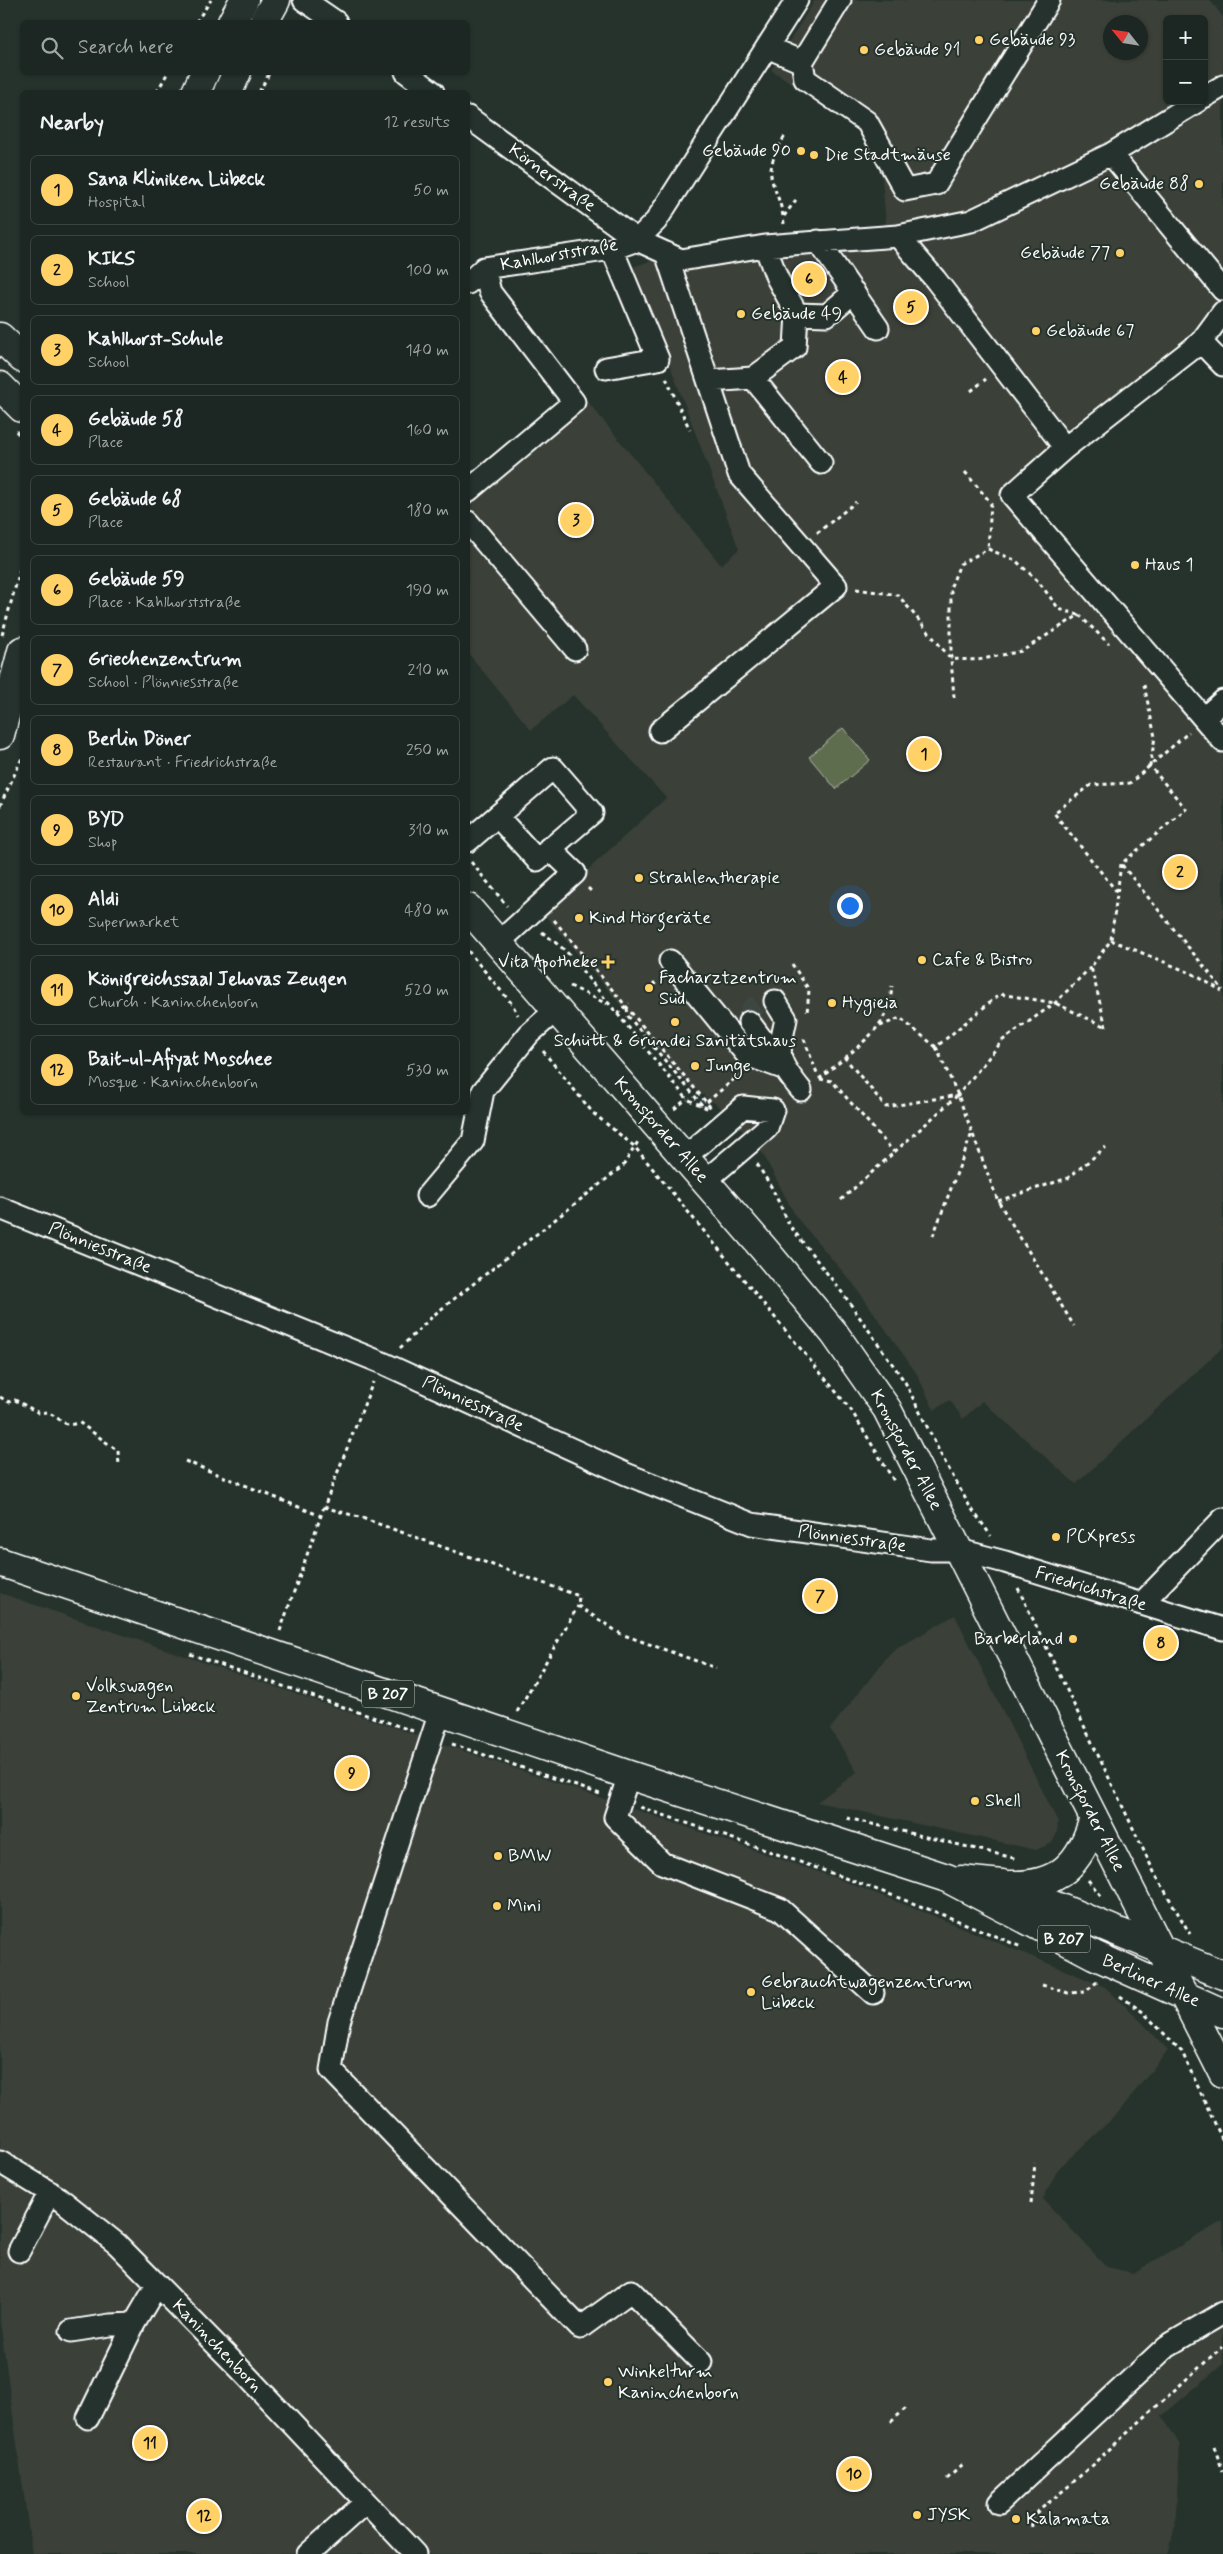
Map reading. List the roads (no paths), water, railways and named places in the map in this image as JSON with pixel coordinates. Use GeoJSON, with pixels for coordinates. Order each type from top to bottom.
{"type":"FeatureCollection","features":[{"type":"Feature","properties":{"kind":"main road"},"geometry":{"type":"LineString","coordinates":[[233,20],[244,0]]}},
{"type":"Feature","properties":{"kind":"main road"},"geometry":{"type":"LineString","coordinates":[[265,20],[276,0]]}},
{"type":"Feature","properties":{"kind":"main road"},"geometry":{"type":"LineString","coordinates":[[197,90],[204,75]]}},
{"type":"Feature","properties":{"kind":"main road"},"geometry":{"type":"LineString","coordinates":[[229,90],[236,75]]}},
{"type":"Feature","properties":{"kind":"main road"},"geometry":{"type":"LineString","coordinates":[[0,386],[20,406]]}},
{"type":"Feature","properties":{"kind":"main road"},"geometry":{"type":"LineString","coordinates":[[0,735],[20,659]]}},
{"type":"Feature","properties":{"kind":"main road"},"geometry":{"type":"LineString","coordinates":[[0,750],[20,707]]}},
{"type":"Feature","properties":{"kind":"main road","name":"Kronsforder Allee"},"geometry":{"type":"LineString","coordinates":[[470,910],[800,1292],[857,1365],[887,1409],[1223,2073]]}},
{"type":"Feature","properties":{"kind":"main road","name":"B 207"},"geometry":{"type":"LineString","coordinates":[[0,1562],[628,1775],[948,1878],[1002,1884],[1160,1948]]}},
{"type":"Feature","properties":{"kind":"main road"},"geometry":{"type":"LineString","coordinates":[[1002,1884],[1028,1886],[1053,1878],[1078,1856],[1087,1842],[1094,1818]]}},
{"type":"Feature","properties":{"kind":"main road","name":"Berliner Allee"},"geometry":{"type":"LineString","coordinates":[[948,1878],[1094,1955],[1223,2013]]}},
{"type":"Feature","properties":{"kind":"main road","name":"Berliner Allee"},"geometry":{"type":"LineString","coordinates":[[1160,1948],[1223,1975]]}},
{"type":"Feature","properties":{"kind":"street"},"geometry":{"type":"LineString","coordinates":[[304,0],[333,20]]}},
{"type":"Feature","properties":{"kind":"street","name":"Kahlhorststraße"},"geometry":{"type":"LineString","coordinates":[[470,281],[484,268],[612,250],[637,240],[656,221],[797,0]]}},
{"type":"Feature","properties":{"kind":"street"},"geometry":{"type":"LineString","coordinates":[[840,0],[802,62],[805,79],[867,122],[905,190],[936,184],[1049,0]]}},
{"type":"Feature","properties":{"kind":"street"},"geometry":{"type":"LineString","coordinates":[[767,47],[802,62]]}},
{"type":"Feature","properties":{"kind":"street"},"geometry":{"type":"LineString","coordinates":[[410,75],[431,90]]}},
{"type":"Feature","properties":{"kind":"street"},"geometry":{"type":"LineString","coordinates":[[1208,95],[1223,86]]}},
{"type":"Feature","properties":{"kind":"street","name":"Körnerstraße"},"geometry":{"type":"LineString","coordinates":[[470,118],[637,240],[681,260],[765,246],[898,236],[971,221],[1111,154],[1191,105]]}},
{"type":"Feature","properties":{"kind":"street"},"geometry":{"type":"LineString","coordinates":[[1111,154],[1223,290]]}},
{"type":"Feature","properties":{"kind":"street"},"geometry":{"type":"LineString","coordinates":[[898,236],[941,286],[1065,448]]}},
{"type":"Feature","properties":{"kind":"street"},"geometry":{"type":"LineString","coordinates":[[818,241],[878,328]]}},
{"type":"Feature","properties":{"kind":"street"},"geometry":{"type":"LineString","coordinates":[[709,381],[753,378],[795,347],[797,314],[777,278],[765,246]]}},
{"type":"Feature","properties":{"kind":"street"},"geometry":{"type":"LineString","coordinates":[[606,368],[658,359],[612,250]]}},
{"type":"Feature","properties":{"kind":"street"},"geometry":{"type":"LineString","coordinates":[[660,731],[836,586],[739,474],[666,253]]}},
{"type":"Feature","properties":{"kind":"street"},"geometry":{"type":"LineString","coordinates":[[470,488],[574,402],[490,292],[484,268]]}},
{"type":"Feature","properties":{"kind":"street"},"geometry":{"type":"LineString","coordinates":[[797,314],[827,315],[854,292]]}},
{"type":"Feature","properties":{"kind":"street"},"geometry":{"type":"LineString","coordinates":[[1223,312],[1200,342],[1065,448],[1012,494],[1223,741]]}},
{"type":"Feature","properties":{"kind":"street"},"geometry":{"type":"LineString","coordinates":[[1200,342],[1223,365]]}},
{"type":"Feature","properties":{"kind":"street"},"geometry":{"type":"LineString","coordinates":[[753,378],[822,462]]}},
{"type":"Feature","properties":{"kind":"street"},"geometry":{"type":"LineString","coordinates":[[470,524],[575,649]]}},
{"type":"Feature","properties":{"kind":"street"},"geometry":{"type":"LineString","coordinates":[[1204,718],[1223,701]]}},
{"type":"Feature","properties":{"kind":"street"},"geometry":{"type":"LineString","coordinates":[[470,839],[497,816],[553,768],[592,814],[536,860],[497,816]]}},
{"type":"Feature","properties":{"kind":"street"},"geometry":{"type":"LineString","coordinates":[[498,943],[524,926],[575,873],[550,848]]}},
{"type":"Feature","properties":{"kind":"street"},"geometry":{"type":"LineString","coordinates":[[670,961],[747,1055],[781,1061]]}},
{"type":"Feature","properties":{"kind":"street"},"geometry":{"type":"LineString","coordinates":[[775,1001],[786,1019],[781,1061]]}},
{"type":"Feature","properties":{"kind":"street"},"geometry":{"type":"LineString","coordinates":[[427,1196],[473,1141],[483,1091],[528,1034],[556,1010]]}},
{"type":"Feature","properties":{"kind":"street"},"geometry":{"type":"LineString","coordinates":[[749,1022],[781,1061],[801,1090]]}},
{"type":"Feature","properties":{"kind":"street"},"geometry":{"type":"LineString","coordinates":[[684,1158],[743,1106],[770,1119],[746,1147],[705,1181]]}},
{"type":"Feature","properties":{"kind":"street","name":"Plönniesstraße"},"geometry":{"type":"LineString","coordinates":[[0,1208],[376,1360],[626,1474],[752,1524],[931,1550],[959,1550]]}},
{"type":"Feature","properties":{"kind":"street"},"geometry":{"type":"LineString","coordinates":[[1141,1604],[1223,1519]]}},
{"type":"Feature","properties":{"kind":"street","name":"Friedrichstraße"},"geometry":{"type":"LineString","coordinates":[[959,1550],[1005,1562],[1223,1630]]}},
{"type":"Feature","properties":{"kind":"street"},"geometry":{"type":"LineString","coordinates":[[440,1712],[339,2022],[331,2070],[580,2328],[631,2291],[701,2362]]}},
{"type":"Feature","properties":{"kind":"street"},"geometry":{"type":"LineString","coordinates":[[628,1775],[615,1817],[662,1863],[780,1908],[872,1993]]}},
{"type":"Feature","properties":{"kind":"street","name":"Kaninchenborn"},"geometry":{"type":"LineString","coordinates":[[0,2162],[50,2192],[117,2244],[245,2374],[415,2554]]}},
{"type":"Feature","properties":{"kind":"street"},"geometry":{"type":"LineString","coordinates":[[19,2251],[50,2192]]}},
{"type":"Feature","properties":{"kind":"street"},"geometry":{"type":"LineString","coordinates":[[88,2418],[134,2324],[157,2285]]}},
{"type":"Feature","properties":{"kind":"street"},"geometry":{"type":"LineString","coordinates":[[998,2503],[1167,2346],[1223,2313]]}},
{"type":"Feature","properties":{"kind":"street"},"geometry":{"type":"LineString","coordinates":[[72,2331],[110,2325],[134,2324]]}},
{"type":"Feature","properties":{"kind":"street"},"geometry":{"type":"LineString","coordinates":[[308,2554],[366,2502]]}},
{"type":"Feature","properties":{"kind":"tunnel"},"geometry":{"type":"LineString","coordinates":[[749,1022],[751,1010],[765,999],[775,1001]]}},
{"type":"Feature","properties":{"kind":"place","name":"Gebäude 93"},"geometry":{"type":"Point","coordinates":[979,40]}},
{"type":"Feature","properties":{"kind":"place","name":"Gebäude 91"},"geometry":{"type":"Point","coordinates":[864,50]}},
{"type":"Feature","properties":{"kind":"place","name":"Gebäude 90"},"geometry":{"type":"Point","coordinates":[801,151]}},
{"type":"Feature","properties":{"kind":"place","name":"Die Stadtmäuse"},"geometry":{"type":"Point","coordinates":[814,155]}},
{"type":"Feature","properties":{"kind":"place","name":"Gebäude 88"},"geometry":{"type":"Point","coordinates":[1199,184]}},
{"type":"Feature","properties":{"kind":"place","name":"Gebäude 77"},"geometry":{"type":"Point","coordinates":[1120,253]}},
{"type":"Feature","properties":{"kind":"place","name":"Gebäude 59"},"geometry":{"type":"Point","coordinates":[809,279]}},
{"type":"Feature","properties":{"kind":"place","name":"Gebäude 68"},"geometry":{"type":"Point","coordinates":[911,307]}},
{"type":"Feature","properties":{"kind":"place","name":"Gebäude 49"},"geometry":{"type":"Point","coordinates":[741,314]}},
{"type":"Feature","properties":{"kind":"place","name":"Gebäude 67"},"geometry":{"type":"Point","coordinates":[1036,331]}},
{"type":"Feature","properties":{"kind":"place","name":"Gebäude 58"},"geometry":{"type":"Point","coordinates":[843,377]}},
{"type":"Feature","properties":{"kind":"place","name":"Kahlhorst-Schule"},"geometry":{"type":"Point","coordinates":[576,520]}},
{"type":"Feature","properties":{"kind":"place","name":"Haus 1"},"geometry":{"type":"Point","coordinates":[1135,565]}},
{"type":"Feature","properties":{"kind":"place","name":"Sana Kliniken Lübeck"},"geometry":{"type":"Point","coordinates":[924,754]}},
{"type":"Feature","properties":{"kind":"place","name":"KIKS"},"geometry":{"type":"Point","coordinates":[1180,872]}},
{"type":"Feature","properties":{"kind":"place","name":"Strahlentherapie"},"geometry":{"type":"Point","coordinates":[639,878]}},
{"type":"Feature","properties":{"kind":"place","name":"Kind Hörgeräte"},"geometry":{"type":"Point","coordinates":[579,918]}},
{"type":"Feature","properties":{"kind":"place","name":"Cafe & Bistro"},"geometry":{"type":"Point","coordinates":[922,960]}},
{"type":"Feature","properties":{"kind":"place","name":"Vita Apotheke"},"geometry":{"type":"Point","coordinates":[608,962]}},
{"type":"Feature","properties":{"kind":"place","name":"Facharztzentrum Süd"},"geometry":{"type":"Point","coordinates":[649,988]}},
{"type":"Feature","properties":{"kind":"place","name":"Hygieia"},"geometry":{"type":"Point","coordinates":[832,1003]}},
{"type":"Feature","properties":{"kind":"place","name":"Schütt & Grundei Sanitätshaus"},"geometry":{"type":"Point","coordinates":[675,1022]}},
{"type":"Feature","properties":{"kind":"place","name":"Junge"},"geometry":{"type":"Point","coordinates":[695,1066]}},
{"type":"Feature","properties":{"kind":"place","name":"PCXpress"},"geometry":{"type":"Point","coordinates":[1056,1537]}},
{"type":"Feature","properties":{"kind":"place","name":"Griechenzentrum"},"geometry":{"type":"Point","coordinates":[820,1596]}},
{"type":"Feature","properties":{"kind":"place","name":"Barberland"},"geometry":{"type":"Point","coordinates":[1073,1639]}},
{"type":"Feature","properties":{"kind":"place","name":"Berlin Döner"},"geometry":{"type":"Point","coordinates":[1161,1643]}},
{"type":"Feature","properties":{"kind":"place","name":"Volkswagen Zentrum Lübeck"},"geometry":{"type":"Point","coordinates":[76,1696]}},
{"type":"Feature","properties":{"kind":"place","name":"BYD"},"geometry":{"type":"Point","coordinates":[352,1773]}},
{"type":"Feature","properties":{"kind":"place","name":"Shell"},"geometry":{"type":"Point","coordinates":[975,1801]}},
{"type":"Feature","properties":{"kind":"place","name":"BMW"},"geometry":{"type":"Point","coordinates":[498,1856]}},
{"type":"Feature","properties":{"kind":"place","name":"Mini"},"geometry":{"type":"Point","coordinates":[497,1906]}},
{"type":"Feature","properties":{"kind":"place","name":"Gebrauchtwagenzentrum Lübeck"},"geometry":{"type":"Point","coordinates":[751,1992]}},
{"type":"Feature","properties":{"kind":"place","name":"Winkelturm Kaninchenborn"},"geometry":{"type":"Point","coordinates":[608,2382]}},
{"type":"Feature","properties":{"kind":"place","name":"Königreichssaal Jehovas Zeugen"},"geometry":{"type":"Point","coordinates":[150,2443]}},
{"type":"Feature","properties":{"kind":"place","name":"Aldi"},"geometry":{"type":"Point","coordinates":[854,2474]}},
{"type":"Feature","properties":{"kind":"place","name":"JYSK"},"geometry":{"type":"Point","coordinates":[917,2515]}},
{"type":"Feature","properties":{"kind":"place","name":"Bait-ul-Afiyat Moschee"},"geometry":{"type":"Point","coordinates":[204,2516]}},
{"type":"Feature","properties":{"kind":"place","name":"Kalamata"},"geometry":{"type":"Point","coordinates":[1016,2519]}}]}
